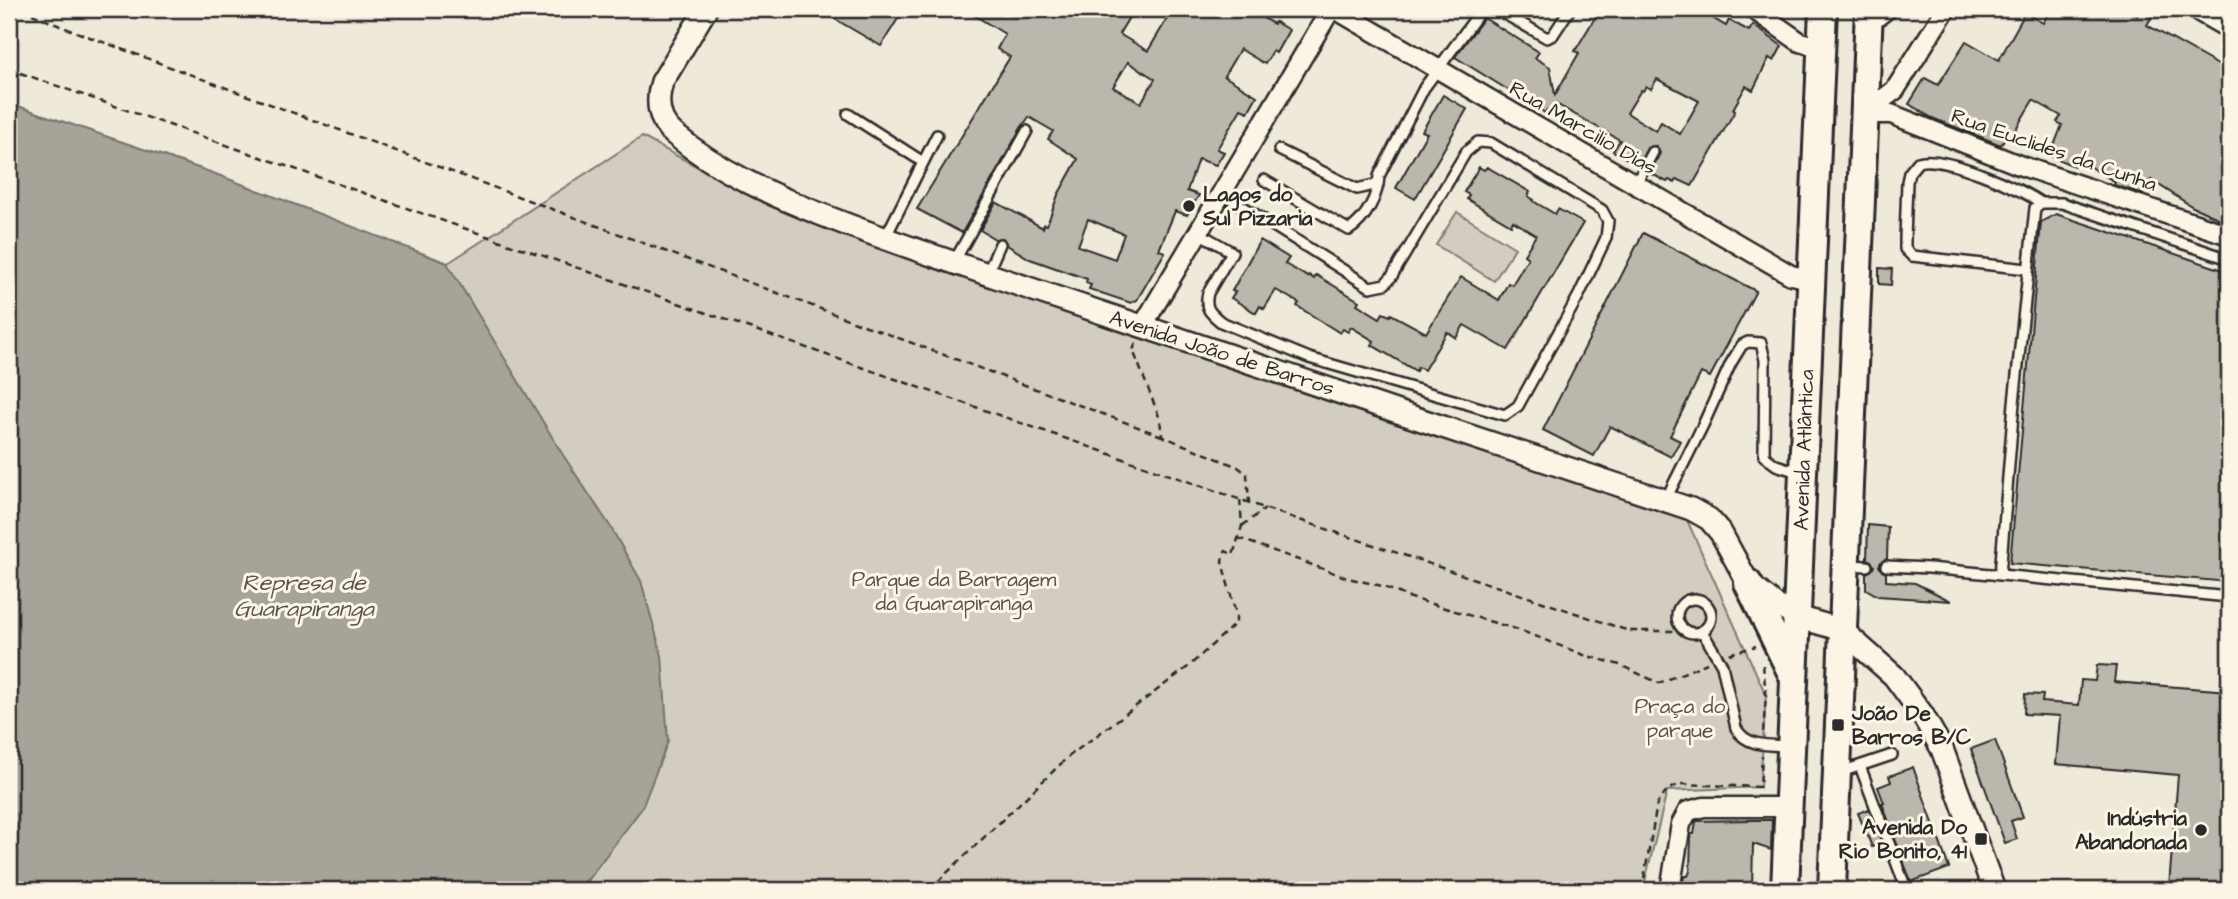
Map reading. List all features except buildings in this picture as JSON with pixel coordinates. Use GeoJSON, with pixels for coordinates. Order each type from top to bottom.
{"type":"FeatureCollection","features":[{"type":"Feature","properties":{"kind":"main road","name":"Avenida Atlântica"},"geometry":{"type":"LineString","coordinates":[[1785,890],[1823,9]]}},
{"type":"Feature","properties":{"kind":"main road"},"geometry":{"type":"LineString","coordinates":[[1832,890],[1848,770],[1842,631],[1856,566],[1868,19]]}},
{"type":"Feature","properties":{"kind":"main road"},"geometry":{"type":"LineString","coordinates":[[1748,583],[1795,680]]}},
{"type":"Feature","properties":{"kind":"street","name":"Avenida João de Barros"},"geometry":{"type":"LineString","coordinates":[[706,9],[662,82],[658,95],[659,109],[672,132],[710,160],[781,198],[885,238],[1142,327],[1691,509],[1709,519],[1721,533],[1748,583],[1775,605],[1798,617],[1842,631]]}},
{"type":"Feature","properties":{"kind":"street","name":"Rua Marcilio Dias"},"geometry":{"type":"LineString","coordinates":[[1333,9],[1791,275],[1811,279]]}},
{"type":"Feature","properties":{"kind":"street"},"geometry":{"type":"LineString","coordinates":[[1142,327],[1202,235],[1333,9]]}},
{"type":"Feature","properties":{"kind":"street"},"geometry":{"type":"LineString","coordinates":[[1753,9],[1800,42],[1821,48]]}},
{"type":"Feature","properties":{"kind":"street"},"geometry":{"type":"LineString","coordinates":[[1864,106],[1883,99],[1895,90],[1946,9]]}},
{"type":"Feature","properties":{"kind":"street"},"geometry":{"type":"LineString","coordinates":[[2194,9],[2229,29]]}},
{"type":"Feature","properties":{"kind":"street","name":"Rua Euclides da Cunha"},"geometry":{"type":"LineString","coordinates":[[1864,106],[1891,114],[2019,165],[2229,235]]}},
{"type":"Feature","properties":{"kind":"street"},"geometry":{"type":"LineString","coordinates":[[1842,631],[1894,676],[1922,714],[1942,749],[1994,890]]}},
{"type":"Feature","properties":{"kind":"street"},"geometry":{"type":"LineString","coordinates":[[1670,890],[1681,824],[1688,811],[1704,807],[1790,807]]}},
{"type":"Feature","properties":{"kind":"lane"},"geometry":{"type":"LineString","coordinates":[[1264,180],[1349,230],[1356,225],[1373,202],[1379,176],[1424,88],[1482,9]]}},
{"type":"Feature","properties":{"kind":"lane"},"geometry":{"type":"LineString","coordinates":[[1496,9],[1547,38],[1553,35],[1570,9]]}},
{"type":"Feature","properties":{"kind":"lane"},"geometry":{"type":"LineString","coordinates":[[1868,19],[1894,9]]}},
{"type":"Feature","properties":{"kind":"lane"},"geometry":{"type":"LineString","coordinates":[[848,114],[923,162]]}},
{"type":"Feature","properties":{"kind":"lane"},"geometry":{"type":"LineString","coordinates":[[954,262],[1027,131]]}},
{"type":"Feature","properties":{"kind":"lane"},"geometry":{"type":"LineString","coordinates":[[885,238],[937,135]]}},
{"type":"Feature","properties":{"kind":"lane"},"geometry":{"type":"LineString","coordinates":[[1202,235],[1232,252],[1206,301],[1209,312],[1221,322],[1309,358],[1505,415],[1518,406],[1579,295],[1606,238],[1608,227],[1606,214],[1602,210],[1490,143],[1478,142],[1466,152],[1392,276],[1385,284],[1370,287],[1226,195]]}},
{"type":"Feature","properties":{"kind":"lane"},"geometry":{"type":"LineString","coordinates":[[1279,150],[1356,189],[1378,184]]}},
{"type":"Feature","properties":{"kind":"lane"},"geometry":{"type":"LineString","coordinates":[[1635,185],[1653,152]]}},
{"type":"Feature","properties":{"kind":"lane"},"geometry":{"type":"LineString","coordinates":[[2027,268],[1912,256],[1905,249],[1909,173],[1918,162],[1936,160],[2011,185],[2041,203],[2062,203],[2229,259]]}},
{"type":"Feature","properties":{"kind":"lane"},"geometry":{"type":"LineString","coordinates":[[2000,575],[2032,218],[2035,208],[2041,203]]}},
{"type":"Feature","properties":{"kind":"lane"},"geometry":{"type":"LineString","coordinates":[[987,274],[1000,244]]}},
{"type":"Feature","properties":{"kind":"lane"},"geometry":{"type":"LineString","coordinates":[[1665,500],[1718,389],[1742,345],[1748,342],[1761,343],[1765,360],[1764,456],[1776,465],[1803,474]]}},
{"type":"Feature","properties":{"kind":"lane"},"geometry":{"type":"LineString","coordinates":[[1886,566],[2229,597]]}},
{"type":"Feature","properties":{"kind":"lane"},"geometry":{"type":"LineString","coordinates":[[1690,599],[1699,599],[1711,610],[1709,626],[1702,631],[1686,631],[1677,618],[1678,610],[1690,599]]}},
{"type":"Feature","properties":{"kind":"lane"},"geometry":{"type":"LineString","coordinates":[[1702,631],[1721,665],[1740,735],[1757,744],[1792,746]]}},
{"type":"Feature","properties":{"kind":"lane"},"geometry":{"type":"LineString","coordinates":[[1892,755],[1848,770],[1904,883]]}},
{"type":"Feature","properties":{"kind":"path"},"geometry":{"type":"LineString","coordinates":[[21,9],[60,26],[1162,436],[1238,467],[1247,474],[1249,502]]}},
{"type":"Feature","properties":{"kind":"path"},"geometry":{"type":"LineString","coordinates":[[9,69],[1240,499],[1629,631],[1686,631]]}},
{"type":"Feature","properties":{"kind":"path"},"geometry":{"type":"LineString","coordinates":[[1142,327],[1133,350],[1160,419],[1162,436]]}},
{"type":"Feature","properties":{"kind":"path"},"geometry":{"type":"LineString","coordinates":[[929,890],[1068,757],[1188,667],[1236,623],[1222,562],[1226,551],[1233,555],[1242,526],[1240,499]]}},
{"type":"Feature","properties":{"kind":"path"},"geometry":{"type":"LineString","coordinates":[[1242,526],[1266,508]]}},
{"type":"Feature","properties":{"kind":"path"},"geometry":{"type":"LineString","coordinates":[[1238,538],[1348,578],[1382,586],[1408,597],[1522,631],[1584,655],[1620,665],[1659,683],[1717,658],[1762,644]]}},
{"type":"Feature","properties":{"kind":"green space","name":"Parque da Barragem da Guarapiranga"},"geometry":{"type":"Polygon","coordinates":[[[642,137],[772,207],[1118,331],[1687,520],[1766,695],[1760,787],[1667,791],[1643,890],[584,890],[588,879],[573,890],[365,232],[448,263],[642,137]]]}},
{"type":"Feature","properties":{"kind":"green space"},"geometry":{"type":"Polygon","coordinates":[[[1457,212],[1515,248],[1494,281],[1436,245],[1457,212]]]}},
{"type":"Feature","properties":{"kind":"water","name":"Represa de Guarapiranga"},"geometry":{"type":"Polygon","coordinates":[[[9,103],[213,173],[447,263],[563,455],[610,526],[641,581],[662,656],[668,741],[642,808],[589,878],[573,890],[9,890],[9,103]]]}},
{"type":"Feature","properties":{"kind":"place","name":"Lagos do Sul Pizzaria"},"geometry":{"type":"Point","coordinates":[1189,206]}},
{"type":"Feature","properties":{"kind":"place","name":"João De Barros B/C"},"geometry":{"type":"Point","coordinates":[1838,725]}},
{"type":"Feature","properties":{"kind":"place","name":"Indústria Abandonada"},"geometry":{"type":"Point","coordinates":[2201,830]}},
{"type":"Feature","properties":{"kind":"place","name":"Avenida Do Rio Bonito, 41"},"geometry":{"type":"Point","coordinates":[1981,839]}},
{"type":"Feature","properties":{"kind":"park label","name":"Praça do parque"},"geometry":{"type":"Point","coordinates":[1680,718]}}]}
